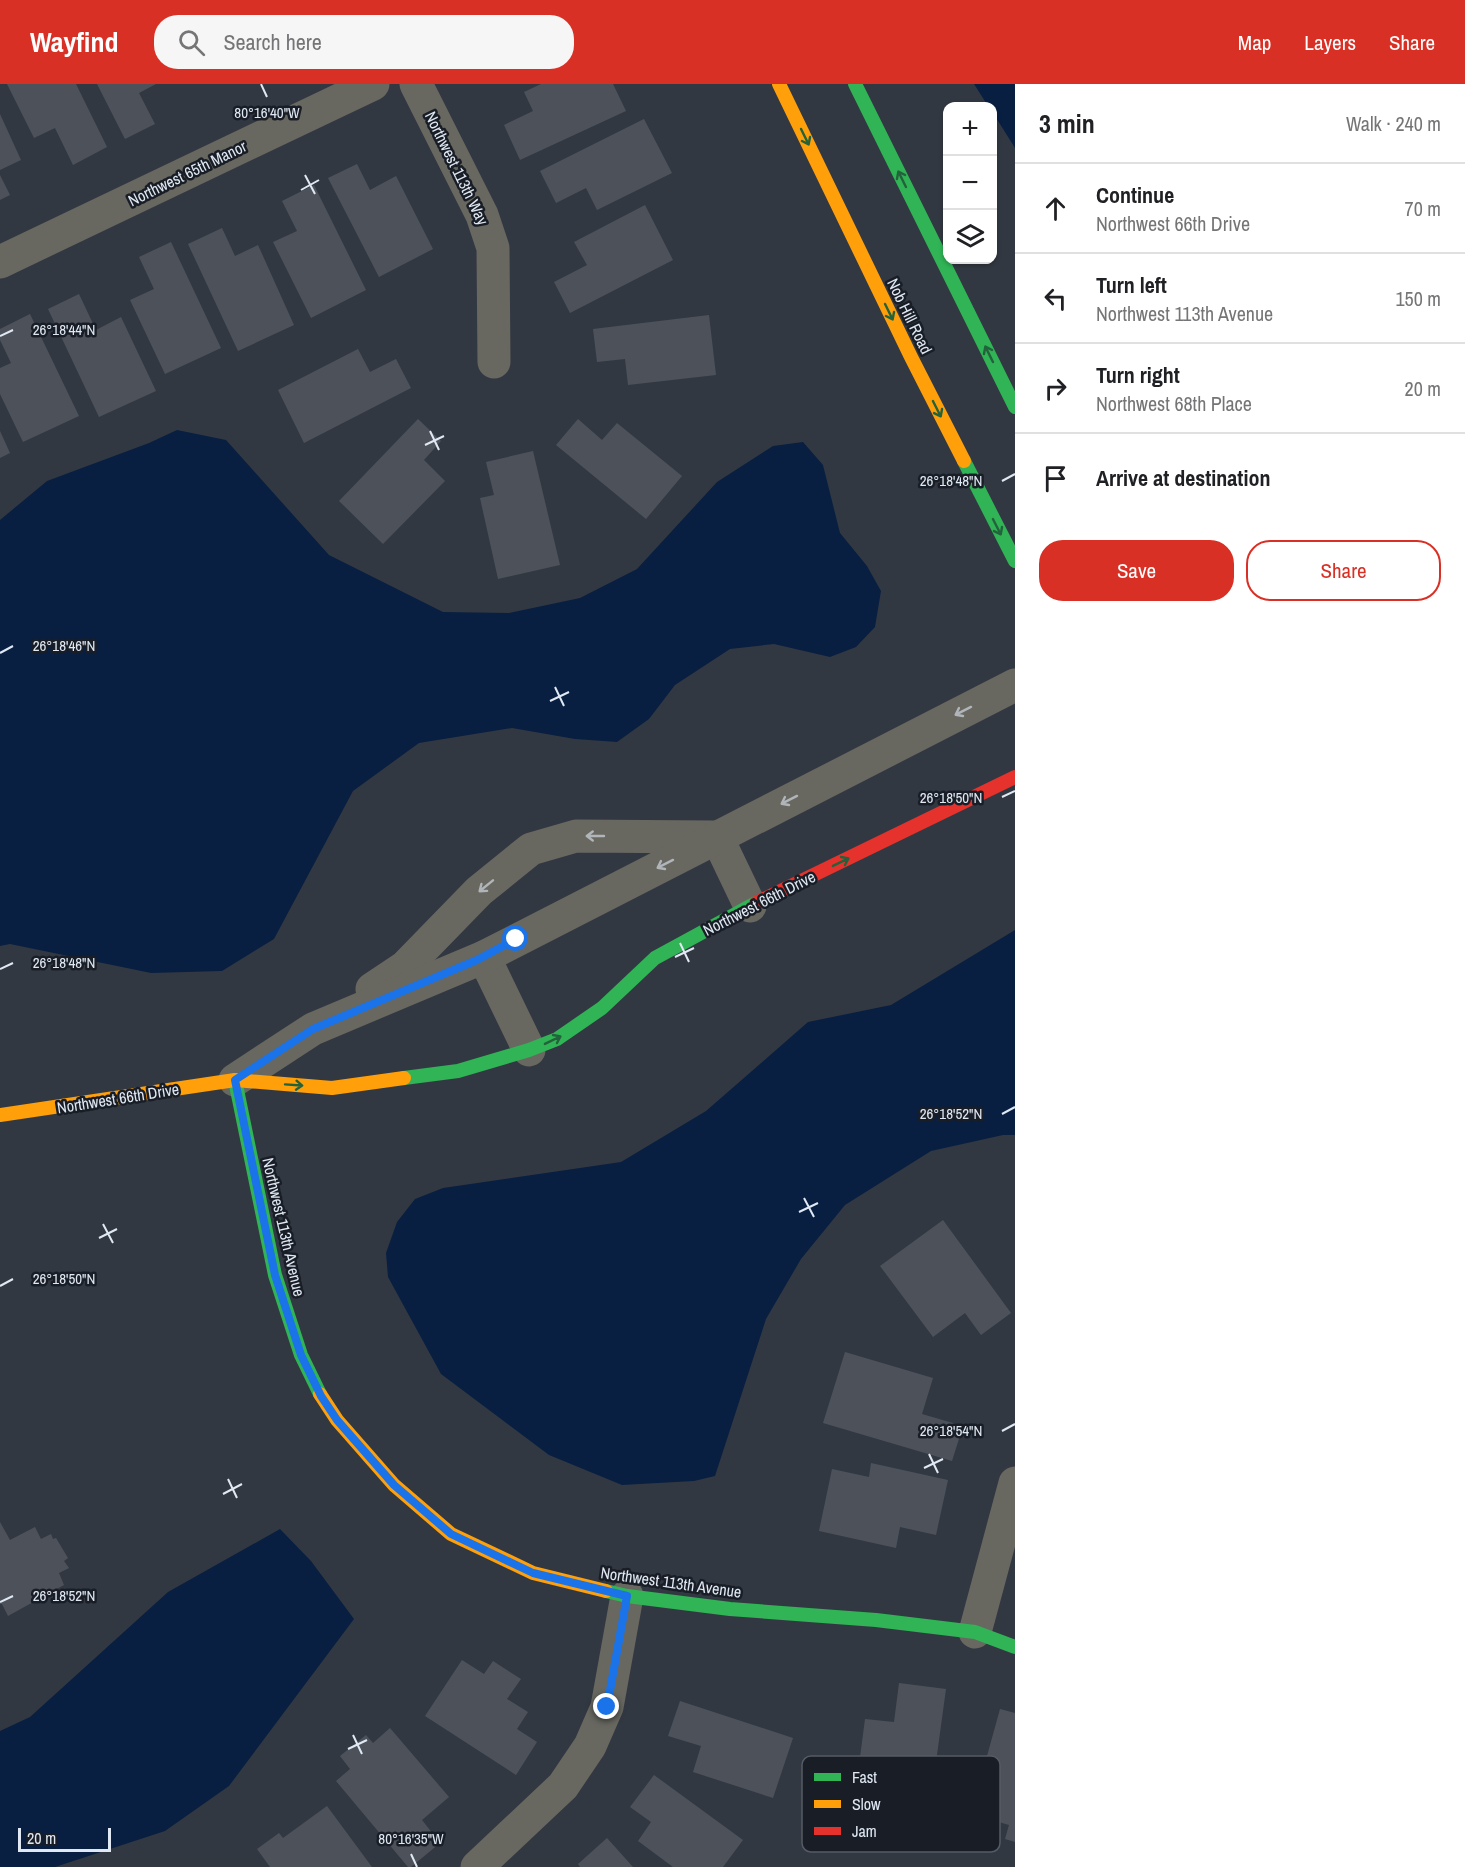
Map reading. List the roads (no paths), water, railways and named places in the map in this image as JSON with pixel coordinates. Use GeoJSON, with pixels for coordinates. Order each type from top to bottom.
{"type":"FeatureCollection","features":[{"type":"Feature","properties":{"kind":"street","name":"Northwest 65th Manor"},"geometry":{"type":"LineString","coordinates":[[0,262],[373,84]]}},
{"type":"Feature","properties":{"kind":"street","name":"Northwest 113th Way"},"geometry":{"type":"LineString","coordinates":[[416,84],[482,215],[493,248],[494,362]]}},
{"type":"Feature","properties":{"kind":"street","name":"Nob Hill Road"},"geometry":{"type":"LineString","coordinates":[[779,84],[911,357],[1015,561]]}},
{"type":"Feature","properties":{"kind":"street"},"geometry":{"type":"LineString","coordinates":[[855,84],[1015,406]]}},
{"type":"Feature","properties":{"kind":"street","name":"Northwest 66th Drive"},"geometry":{"type":"LineString","coordinates":[[313,1029],[484,957],[1015,685]]}},
{"type":"Feature","properties":{"kind":"street","name":"Northwest 66th Drive"},"geometry":{"type":"LineString","coordinates":[[0,1115],[235,1080],[332,1088],[458,1071],[529,1050],[557,1039],[602,1008],[655,958],[750,906],[1015,777]]}},
{"type":"Feature","properties":{"kind":"street","name":"Northwest 66th Drive"},"geometry":{"type":"LineString","coordinates":[[235,1080],[405,967],[479,891],[531,849],[576,836],[717,837]]}},
{"type":"Feature","properties":{"kind":"street"},"geometry":{"type":"LineString","coordinates":[[717,837],[750,906]]}},
{"type":"Feature","properties":{"kind":"street"},"geometry":{"type":"LineString","coordinates":[[484,957],[529,1050]]}},
{"type":"Feature","properties":{"kind":"street","name":"Northwest 113th Avenue"},"geometry":{"type":"LineString","coordinates":[[235,1080],[275,1275],[301,1355],[321,1396],[337,1420],[394,1485],[451,1534],[533,1573],[627,1596],[730,1609],[876,1620],[975,1632],[1015,1647]]}},
{"type":"Feature","properties":{"kind":"street"},"geometry":{"type":"LineString","coordinates":[[975,1632],[1015,1483]]}},
{"type":"Feature","properties":{"kind":"street"},"geometry":{"type":"LineString","coordinates":[[477,1867],[563,1786],[590,1746],[607,1707],[627,1596]]}},
{"type":"Feature","properties":{"kind":"water"},"geometry":{"type":"Polygon","coordinates":[[[974,84],[1015,84],[1015,148],[997,119],[997,102],[985,102],[974,84]]]}},
{"type":"Feature","properties":{"kind":"water"},"geometry":{"type":"Polygon","coordinates":[[[177,430],[226,440],[329,555],[443,612],[509,613],[580,598],[637,569],[717,482],[773,446],[803,442],[823,465],[840,533],[867,566],[881,591],[875,627],[856,647],[830,657],[774,644],[730,649],[675,685],[649,719],[617,742],[575,739],[512,728],[419,743],[353,791],[274,939],[222,971],[151,973],[10,944],[0,946],[0,520],[47,481],[149,443],[177,430]]]}},
{"type":"Feature","properties":{"kind":"water"},"geometry":{"type":"Polygon","coordinates":[[[1015,930],[1015,1135],[1003,1135],[931,1151],[845,1205],[801,1259],[766,1319],[715,1476],[694,1481],[622,1485],[549,1455],[441,1374],[388,1277],[386,1253],[397,1222],[415,1199],[443,1188],[621,1162],[706,1111],[808,1022],[891,1005],[1015,930]]]}},
{"type":"Feature","properties":{"kind":"water"},"geometry":{"type":"Polygon","coordinates":[[[280,1529],[311,1561],[354,1619],[229,1786],[165,1831],[55,1867],[0,1867],[0,1731],[30,1717],[168,1592],[280,1529]]]}}]}
